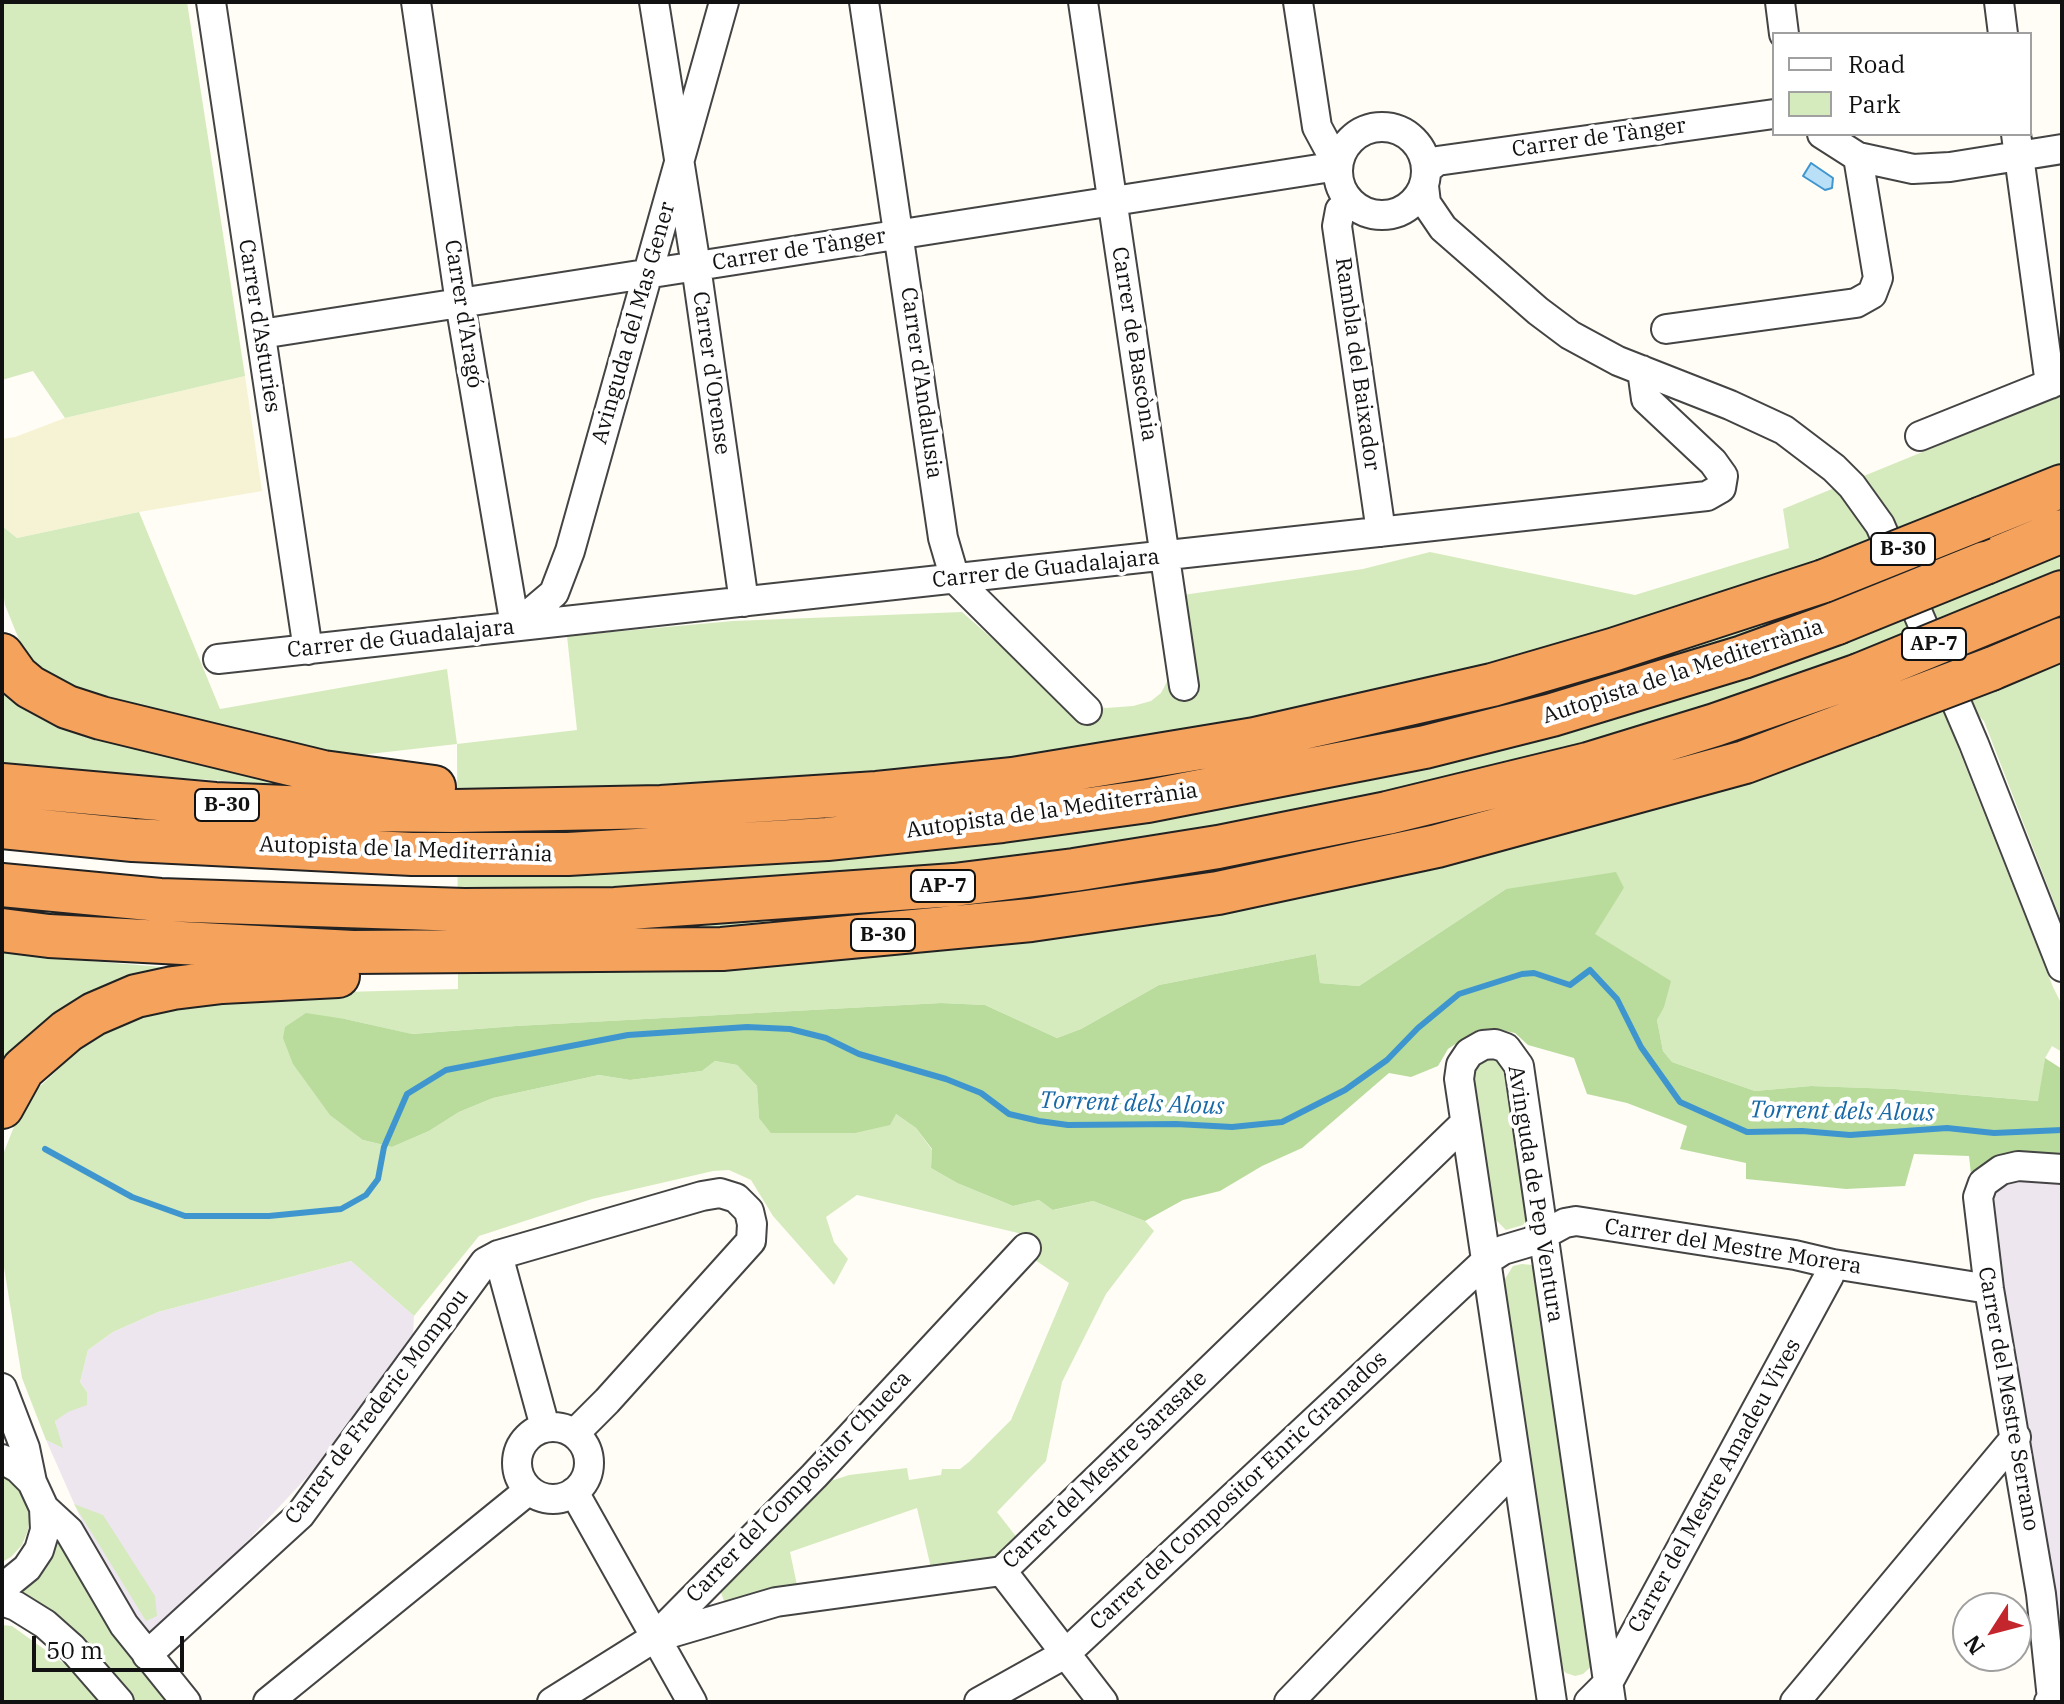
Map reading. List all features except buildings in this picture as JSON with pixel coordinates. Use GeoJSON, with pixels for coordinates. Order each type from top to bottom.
{"type":"FeatureCollection","features":[{"type":"Feature","properties":{"kind":"highway","name":"B-30"},"geometry":{"type":"LineString","coordinates":[[4,785],[215,804],[358,810],[661,807],[877,793],[1013,779],[1255,739],[1492,685],[1612,650],[1824,581],[2062,486]]}},
{"type":"Feature","properties":{"kind":"highway","name":"Autopista de la Mediterrània"},"geometry":{"type":"LineString","coordinates":[[3,828],[133,840],[398,853],[568,854],[827,839],[1002,821],[1162,799],[1425,747],[1552,715],[1743,657],[1837,623],[2062,531]]}},
{"type":"Feature","properties":{"kind":"highway","name":"AP-7"},"geometry":{"type":"LineString","coordinates":[[2,885],[160,900],[479,910],[615,909],[954,885],[1074,870],[1189,852],[1387,813],[1588,764],[1715,725],[1859,675],[2062,592]]}},
{"type":"Feature","properties":{"kind":"highway"},"geometry":{"type":"LineString","coordinates":[[2,655],[17,676],[30,687],[67,707],[145,730],[323,772],[403,785],[504,793],[763,799]]}},
{"type":"Feature","properties":{"kind":"highway","name":"B-30"},"geometry":{"type":"LineString","coordinates":[[2,930],[49,936],[353,952],[722,949],[1031,920],[1218,893],[1437,846],[1745,762],[2036,658]]}},
{"type":"Feature","properties":{"kind":"highway"},"geometry":{"type":"LineString","coordinates":[[2,1107],[23,1069],[67,1031],[94,1014],[136,996],[173,988],[277,978],[509,972],[623,964],[722,949]]}},
{"type":"Feature","properties":{"kind":"street","name":"Carrer d'Asturies"},"geometry":{"type":"LineString","coordinates":[[211,2],[308,650]]}},
{"type":"Feature","properties":{"kind":"street","name":"Carrer d'Aragó"},"geometry":{"type":"LineString","coordinates":[[416,2],[460,303],[515,626]]}},
{"type":"Feature","properties":{"kind":"street","name":"Carrer d'Orense"},"geometry":{"type":"LineString","coordinates":[[654,2],[744,602]]}},
{"type":"Feature","properties":{"kind":"street","name":"Avinguda del Mas Gener"},"geometry":{"type":"LineString","coordinates":[[515,626],[554,593],[570,551],[724,2]]}},
{"type":"Feature","properties":{"kind":"street","name":"Carrer d'Andalusia"},"geometry":{"type":"LineString","coordinates":[[864,2],[943,538],[955,579],[1087,710]]}},
{"type":"Feature","properties":{"kind":"street","name":"Carrer de Bascònia"},"geometry":{"type":"LineString","coordinates":[[1083,2],[1184,686]]}},
{"type":"Feature","properties":{"kind":"street"},"geometry":{"type":"LineString","coordinates":[[1298,2],[1317,127],[1338,166]]}},
{"type":"Feature","properties":{"kind":"street"},"geometry":{"type":"LineString","coordinates":[[1780,2],[1784,32]]}},
{"type":"Feature","properties":{"kind":"street"},"geometry":{"type":"LineString","coordinates":[[1999,2],[2003,32]]}},
{"type":"Feature","properties":{"kind":"street"},"geometry":{"type":"LineString","coordinates":[[1311,80],[1334,118],[1361,133]]}},
{"type":"Feature","properties":{"kind":"street","name":"Carrer de Tànger"},"geometry":{"type":"LineString","coordinates":[[1425,177],[1437,161],[1772,114]]}},
{"type":"Feature","properties":{"kind":"street"},"geometry":{"type":"LineString","coordinates":[[1443,228],[1411,214],[1378,216],[1363,212],[1351,203],[1339,184],[1338,166],[1342,152],[1351,139],[1372,128],[1402,132],[1419,148],[1426,203],[1443,228],[1514,291],[1570,335],[1618,361],[1784,430],[1834,468],[1869,507],[1880,525],[1974,744],[2062,967]]}},
{"type":"Feature","properties":{"kind":"street"},"geometry":{"type":"LineString","coordinates":[[1825,136],[1858,157],[1913,169],[1950,167],[2017,146],[2062,149]]}},
{"type":"Feature","properties":{"kind":"street"},"geometry":{"type":"LineString","coordinates":[[1920,436],[2056,382],[2017,146]]}},
{"type":"Feature","properties":{"kind":"street"},"geometry":{"type":"LineString","coordinates":[[1666,329],[1856,303],[1872,294],[1878,278],[1858,157]]}},
{"type":"Feature","properties":{"kind":"street","name":"Carrer de Tànger"},"geometry":{"type":"LineString","coordinates":[[261,334],[1338,166]]}},
{"type":"Feature","properties":{"kind":"street"},"geometry":{"type":"LineString","coordinates":[[1391,215],[1405,209],[1418,197],[1425,177]]}},
{"type":"Feature","properties":{"kind":"street","name":"Rambla del Baixador"},"geometry":{"type":"LineString","coordinates":[[1351,203],[1340,210],[1337,226],[1381,532]]}},
{"type":"Feature","properties":{"kind":"street","name":"Carrer de Guadalajara"},"geometry":{"type":"LineString","coordinates":[[218,659],[1707,496],[1721,488],[1723,476],[1713,462],[1646,399],[1642,370]]}},
{"type":"Feature","properties":{"kind":"street","name":"Avinguda de Pep Ventura"},"geometry":{"type":"LineString","coordinates":[[1552,1702],[1459,1079],[1461,1065],[1469,1053],[1483,1045],[1495,1044],[1506,1048],[1519,1066],[1602,1696]]}},
{"type":"Feature","properties":{"kind":"street","name":"Carrer del Mestre Sarasate"},"geometry":{"type":"LineString","coordinates":[[654,1638],[776,1602],[1002,1571],[1465,1123]]}},
{"type":"Feature","properties":{"kind":"street","name":"Carrer del Mestre Serrano"},"geometry":{"type":"LineString","coordinates":[[2051,1701],[2041,1594],[1989,1289],[1978,1197],[1983,1183],[2001,1170],[2018,1166],[2062,1169]]}},
{"type":"Feature","properties":{"kind":"street"},"geometry":{"type":"LineString","coordinates":[[545,1427],[498,1255],[720,1193],[736,1198],[749,1211],[751,1241],[575,1433]]}},
{"type":"Feature","properties":{"kind":"street","name":"Carrer del Mestre Morera"},"geometry":{"type":"LineString","coordinates":[[1486,1261],[1503,1250],[1576,1221],[1989,1289]]}},
{"type":"Feature","properties":{"kind":"street","name":"Carrer del Compositor Chueca"},"geometry":{"type":"LineString","coordinates":[[552,1702],[654,1638],[814,1476],[1026,1248]]}},
{"type":"Feature","properties":{"kind":"street","name":"Carrer de Frederic Mompou"},"geometry":{"type":"LineString","coordinates":[[147,1655],[300,1515],[485,1262],[498,1255]]}},
{"type":"Feature","properties":{"kind":"street","name":"Carrer del Compositor Enric Granados"},"geometry":{"type":"LineString","coordinates":[[979,1702],[1065,1654],[1486,1261]]}},
{"type":"Feature","properties":{"kind":"street","name":"Carrer del Mestre Amadeu Vives"},"geometry":{"type":"LineString","coordinates":[[1602,1696],[1833,1264]]}},
{"type":"Feature","properties":{"kind":"street"},"geometry":{"type":"LineString","coordinates":[[2,1388],[25,1448],[32,1482],[44,1508],[45,1530],[39,1550],[27,1568],[2,1584]]}},
{"type":"Feature","properties":{"kind":"street"},"geometry":{"type":"LineString","coordinates":[[545,1427],[564,1427],[575,1433],[589,1456],[585,1481],[563,1498],[550,1499],[529,1490],[517,1468],[518,1451],[524,1440],[545,1427]]}},
{"type":"Feature","properties":{"kind":"street"},"geometry":{"type":"LineString","coordinates":[[1795,1702],[2016,1437]]}},
{"type":"Feature","properties":{"kind":"street"},"geometry":{"type":"LineString","coordinates":[[2,1459],[18,1468],[32,1482]]}},
{"type":"Feature","properties":{"kind":"street"},"geometry":{"type":"LineString","coordinates":[[1289,1702],[1515,1468]]}},
{"type":"Feature","properties":{"kind":"street"},"geometry":{"type":"LineString","coordinates":[[268,1702],[529,1490]]}},
{"type":"Feature","properties":{"kind":"street"},"geometry":{"type":"LineString","coordinates":[[574,1492],[692,1702]]}},
{"type":"Feature","properties":{"kind":"street"},"geometry":{"type":"LineString","coordinates":[[44,1508],[69,1531],[124,1625],[186,1702]]}},
{"type":"Feature","properties":{"kind":"street"},"geometry":{"type":"LineString","coordinates":[[1002,1571],[1103,1702]]}},
{"type":"Feature","properties":{"kind":"street"},"geometry":{"type":"LineString","coordinates":[[2,1601],[45,1624],[72,1648],[119,1702]]}},
{"type":"Feature","properties":{"kind":"shaded area"},"geometry":{"type":"Polygon","coordinates":[[[245,376],[262,491],[139,512],[17,538],[2,526],[2,439],[65,418],[245,376]]]}},
{"type":"Feature","properties":{"kind":"shaded area"},"geometry":{"type":"Polygon","coordinates":[[[2062,1163],[2062,1702],[2048,1587],[1986,1171],[2062,1163]]]}},
{"type":"Feature","properties":{"kind":"shaded area"},"geometry":{"type":"Polygon","coordinates":[[[351,1261],[414,1316],[413,1334],[309,1475],[238,1551],[146,1636],[100,1562],[46,1440],[62,1447],[55,1421],[87,1392],[80,1382],[88,1350],[113,1332],[158,1312],[351,1261]]]}},
{"type":"Feature","properties":{"kind":"green space"},"geometry":{"type":"Polygon","coordinates":[[[2,2],[187,2],[245,376],[65,418],[33,371],[2,380],[2,2]]]}},
{"type":"Feature","properties":{"kind":"green space"},"geometry":{"type":"Polygon","coordinates":[[[2062,395],[2062,923],[1984,721],[1972,709],[1947,720],[2062,1005],[2062,1052],[2052,1046],[2045,1058],[2039,1101],[1895,1089],[1811,1086],[1755,1091],[1672,1062],[1663,1051],[1657,1020],[1670,981],[1594,934],[1624,888],[1506,889],[1359,986],[1320,983],[1316,954],[1159,985],[1081,1029],[1057,1038],[985,1005],[941,1003],[411,1034],[345,1019],[363,1140],[392,1147],[493,1098],[599,1075],[630,1080],[702,1071],[715,1061],[737,1065],[757,1086],[759,1118],[896,1114],[916,1128],[932,1150],[931,1168],[957,1183],[1013,1206],[1039,1200],[1054,1210],[1093,1201],[1145,1221],[1154,1231],[1106,1294],[1062,1382],[1046,1461],[997,1512],[1018,1539],[995,1557],[931,1568],[917,1508],[790,1552],[798,1590],[724,1601],[718,1584],[828,1476],[834,1480],[849,1475],[907,1468],[909,1480],[941,1475],[942,1469],[960,1469],[969,1462],[1011,1420],[1069,1283],[1035,1260],[1026,1248],[1031,1236],[857,1195],[826,1217],[834,1242],[848,1259],[834,1285],[773,1216],[751,1180],[729,1170],[592,1199],[479,1236],[414,1316],[351,1261],[158,1312],[113,1332],[88,1350],[80,1382],[87,1392],[87,1405],[55,1421],[63,1448],[46,1440],[22,1378],[2,1255],[2,1157],[17,1119],[33,1093],[85,1044],[108,1027],[144,1015],[182,1005],[343,992],[458,989],[457,744],[577,730],[567,636],[733,621],[962,612],[1018,661],[1081,704],[1106,708],[1133,706],[1151,701],[1161,693],[1169,678],[1162,598],[1363,569],[1430,552],[1635,595],[1789,548],[1783,509],[2062,395]]]}},
{"type":"Feature","properties":{"kind":"green space"},"geometry":{"type":"Polygon","coordinates":[[[139,512],[220,709],[447,669],[457,744],[334,758],[162,722],[47,675],[26,657],[5,605],[2,526],[17,538],[139,512]]]}},
{"type":"Feature","properties":{"kind":"green space"},"geometry":{"type":"Polygon","coordinates":[[[2,678],[301,786],[2,766],[2,678]]]}},
{"type":"Feature","properties":{"kind":"green space"},"geometry":{"type":"Polygon","coordinates":[[[1616,872],[1624,888],[1595,934],[1671,981],[1657,1020],[1663,1051],[1672,1062],[1755,1091],[1811,1086],[1895,1089],[2038,1101],[2045,1058],[2062,1069],[2062,1163],[1972,1183],[1969,1156],[1914,1154],[1905,1186],[1846,1189],[1746,1179],[1746,1163],[1680,1149],[1687,1126],[1627,1103],[1587,1094],[1574,1058],[1528,1045],[1515,1033],[1496,1029],[1475,1031],[1448,1049],[1438,1066],[1411,1077],[1389,1073],[1302,1148],[1262,1166],[1220,1191],[1183,1200],[1145,1221],[1093,1201],[1053,1210],[1039,1200],[1013,1206],[957,1183],[931,1168],[932,1149],[916,1128],[896,1114],[890,1125],[855,1133],[771,1133],[759,1118],[757,1086],[737,1065],[715,1061],[702,1071],[630,1080],[599,1075],[493,1098],[392,1147],[363,1140],[330,1115],[293,1064],[283,1038],[285,1027],[306,1013],[412,1034],[941,1003],[985,1005],[1057,1038],[1081,1029],[1159,985],[1316,954],[1320,983],[1359,986],[1506,889],[1616,872]]]}},
{"type":"Feature","properties":{"kind":"green space"},"geometry":{"type":"Polygon","coordinates":[[[2,952],[89,961],[224,972],[2,1078],[2,952]]]}},
{"type":"Feature","properties":{"kind":"green space"},"geometry":{"type":"Polygon","coordinates":[[[1495,1055],[1506,1066],[1531,1212],[1523,1225],[1506,1230],[1493,1217],[1469,1075],[1476,1062],[1495,1055]]]}},
{"type":"Feature","properties":{"kind":"green space"},"geometry":{"type":"Polygon","coordinates":[[[1532,1265],[1539,1271],[1594,1664],[1583,1674],[1575,1676],[1566,1673],[1558,1664],[1503,1282],[1513,1266],[1532,1265]]]}},
{"type":"Feature","properties":{"kind":"green space"},"geometry":{"type":"Polygon","coordinates":[[[2,1471],[19,1484],[27,1498],[30,1514],[22,1545],[2,1562],[2,1471]]]}},
{"type":"Feature","properties":{"kind":"green space"},"geometry":{"type":"Polygon","coordinates":[[[74,1504],[103,1515],[155,1596],[157,1616],[146,1621],[74,1504]]]}},
{"type":"Feature","properties":{"kind":"green space"},"geometry":{"type":"Polygon","coordinates":[[[54,1541],[61,1542],[87,1593],[114,1633],[171,1702],[129,1702],[12,1596],[54,1541]]]}},
{"type":"Feature","properties":{"kind":"green space"},"geometry":{"type":"Polygon","coordinates":[[[2,1625],[12,1626],[73,1670],[98,1702],[2,1702],[2,1625]]]}},
{"type":"Feature","properties":{"kind":"water"},"geometry":{"type":"Polygon","coordinates":[[[1811,163],[1833,178],[1832,188],[1825,190],[1803,176],[1811,163]]]}},
{"type":"Feature","properties":{"kind":"waterway","name":"Torrent dels Alous"},"geometry":{"type":"LineString","coordinates":[[45,1149],[132,1197],[185,1216],[269,1216],[341,1209],[366,1195],[378,1179],[384,1147],[407,1094],[446,1070],[628,1035],[747,1027],[790,1029],[826,1038],[859,1054],[946,1079],[981,1093],[1009,1114],[1039,1121],[1068,1125],[1232,1127],[1282,1122],[1345,1090],[1387,1060],[1418,1028],[1459,994],[1534,973],[1570,985],[1590,970],[1617,999],[1641,1047],[1680,1102],[1747,1132],[1802,1131],[1850,1135],[1947,1128],[1994,1133],[2062,1130]]}}]}
